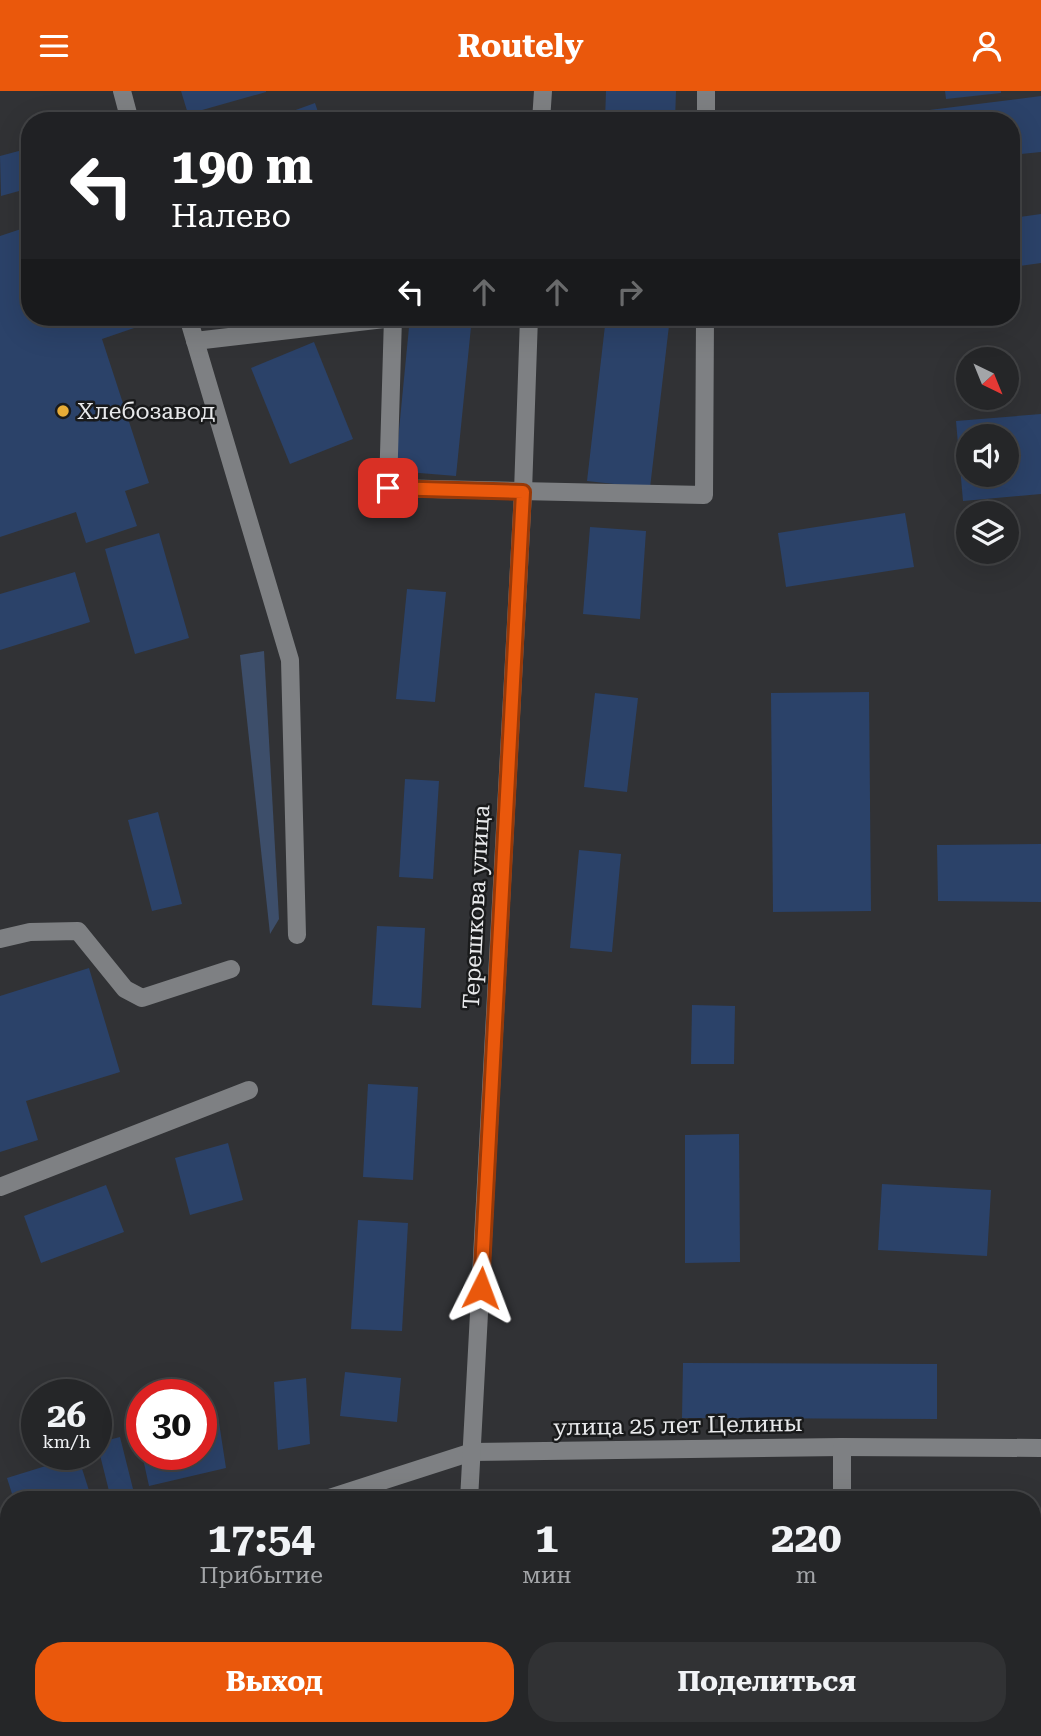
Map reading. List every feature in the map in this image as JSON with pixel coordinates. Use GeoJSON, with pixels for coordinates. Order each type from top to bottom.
{"type":"FeatureCollection","features":[{"type":"Feature","properties":{"kind":"street"},"geometry":{"type":"LineString","coordinates":[[122,91],[128,112]]}},
{"type":"Feature","properties":{"kind":"street"},"geometry":{"type":"LineString","coordinates":[[542,112],[543,91]]}},
{"type":"Feature","properties":{"kind":"street"},"geometry":{"type":"LineString","coordinates":[[706,91],[706,112]]}},
{"type":"Feature","properties":{"kind":"street"},"geometry":{"type":"LineString","coordinates":[[191,326],[290,660],[297,935]]}},
{"type":"Feature","properties":{"kind":"street"},"geometry":{"type":"LineString","coordinates":[[195,341],[319,326]]}},
{"type":"Feature","properties":{"kind":"street"},"geometry":{"type":"LineString","coordinates":[[393,326],[388,488],[704,495],[705,326]]}},
{"type":"Feature","properties":{"kind":"street","name":"Терешкова улица"},"geometry":{"type":"LineString","coordinates":[[470,1491],[523,492],[529,326]]}},
{"type":"Feature","properties":{"kind":"street"},"geometry":{"type":"LineString","coordinates":[[0,939],[30,932],[78,931],[125,989],[142,998],[231,969]]}},
{"type":"Feature","properties":{"kind":"street"},"geometry":{"type":"LineString","coordinates":[[0,1187],[249,1090]]}},
{"type":"Feature","properties":{"kind":"street"},"geometry":{"type":"LineString","coordinates":[[842,1447],[842,1491]]}},
{"type":"Feature","properties":{"kind":"street","name":"улица 25 лет Целины"},"geometry":{"type":"LineString","coordinates":[[351,1491],[472,1452],[842,1447],[1041,1448]]}},
{"type":"Feature","properties":{"kind":"shaded area"},"geometry":{"type":"Polygon","coordinates":[[[264,651],[279,919],[270,934],[240,655],[264,651]]]}},
{"type":"Feature","properties":{"kind":"building"},"geometry":{"type":"Polygon","coordinates":[[[181,91],[266,91],[195,112],[187,112],[181,91]]]}},
{"type":"Feature","properties":{"kind":"building"},"geometry":{"type":"Polygon","coordinates":[[[606,91],[676,91],[675,112],[605,112],[606,91]]]}},
{"type":"Feature","properties":{"kind":"building"},"geometry":{"type":"Polygon","coordinates":[[[945,91],[1001,91],[1001,93],[946,99],[945,91]]]}},
{"type":"Feature","properties":{"kind":"building"},"geometry":{"type":"Polygon","coordinates":[[[1041,96],[1041,152],[1020,154],[1020,112],[913,112],[1041,96]]]}},
{"type":"Feature","properties":{"kind":"building"},"geometry":{"type":"Polygon","coordinates":[[[315,103],[318,112],[290,112],[315,103]]]}},
{"type":"Feature","properties":{"kind":"building"},"geometry":{"type":"Polygon","coordinates":[[[21,150],[21,190],[1,196],[0,156],[21,150]]]}},
{"type":"Feature","properties":{"kind":"building"},"geometry":{"type":"Polygon","coordinates":[[[1041,214],[1041,263],[1020,266],[1020,217],[1041,214]]]}},
{"type":"Feature","properties":{"kind":"building","name":"Хлебозавод"},"geometry":{"type":"Polygon","coordinates":[[[21,229],[21,326],[137,326],[102,339],[149,483],[125,491],[137,526],[86,543],[76,512],[0,537],[0,236],[21,229]]]}},
{"type":"Feature","properties":{"kind":"building"},"geometry":{"type":"Polygon","coordinates":[[[409,326],[471,326],[456,476],[395,471],[409,326]]]}},
{"type":"Feature","properties":{"kind":"building"},"geometry":{"type":"Polygon","coordinates":[[[605,326],[669,326],[650,488],[587,481],[605,326]]]}},
{"type":"Feature","properties":{"kind":"building"},"geometry":{"type":"Polygon","coordinates":[[[314,342],[353,439],[290,464],[251,368],[314,342]]]}},
{"type":"Feature","properties":{"kind":"building"},"geometry":{"type":"Polygon","coordinates":[[[1041,414],[1041,494],[963,501],[962,487],[1019,487],[1019,424],[956,424],[956,421],[1041,414]]]}},
{"type":"Feature","properties":{"kind":"building"},"geometry":{"type":"Polygon","coordinates":[[[905,513],[914,567],[786,587],[778,533],[905,513]]]}},
{"type":"Feature","properties":{"kind":"building"},"geometry":{"type":"Polygon","coordinates":[[[590,527],[646,531],[640,619],[583,614],[590,527]]]}},
{"type":"Feature","properties":{"kind":"building"},"geometry":{"type":"Polygon","coordinates":[[[159,533],[189,638],[135,654],[105,549],[159,533]]]}},
{"type":"Feature","properties":{"kind":"building"},"geometry":{"type":"Polygon","coordinates":[[[75,572],[90,622],[0,650],[0,594],[75,572]]]}},
{"type":"Feature","properties":{"kind":"building"},"geometry":{"type":"Polygon","coordinates":[[[407,589],[446,592],[435,702],[396,699],[407,589]]]}},
{"type":"Feature","properties":{"kind":"building"},"geometry":{"type":"Polygon","coordinates":[[[869,692],[871,911],[773,912],[771,693],[869,692]]]}},
{"type":"Feature","properties":{"kind":"building"},"geometry":{"type":"Polygon","coordinates":[[[595,693],[638,698],[627,792],[584,787],[595,693]]]}},
{"type":"Feature","properties":{"kind":"building"},"geometry":{"type":"Polygon","coordinates":[[[405,779],[439,781],[433,879],[399,877],[405,779]]]}},
{"type":"Feature","properties":{"kind":"building"},"geometry":{"type":"Polygon","coordinates":[[[158,812],[182,904],[152,911],[128,820],[158,812]]]}},
{"type":"Feature","properties":{"kind":"building"},"geometry":{"type":"Polygon","coordinates":[[[1041,844],[1041,902],[938,901],[937,845],[1041,844]]]}},
{"type":"Feature","properties":{"kind":"building"},"geometry":{"type":"Polygon","coordinates":[[[579,850],[621,854],[612,952],[570,948],[579,850]]]}},
{"type":"Feature","properties":{"kind":"building"},"geometry":{"type":"Polygon","coordinates":[[[377,926],[425,928],[421,1008],[372,1005],[377,926]]]}},
{"type":"Feature","properties":{"kind":"building"},"geometry":{"type":"Polygon","coordinates":[[[89,968],[120,1072],[26,1101],[38,1140],[0,1152],[0,996],[89,968]]]}},
{"type":"Feature","properties":{"kind":"building"},"geometry":{"type":"Polygon","coordinates":[[[692,1005],[735,1006],[734,1064],[691,1064],[692,1005]]]}},
{"type":"Feature","properties":{"kind":"building"},"geometry":{"type":"Polygon","coordinates":[[[368,1084],[418,1087],[413,1180],[363,1177],[368,1084]]]}},
{"type":"Feature","properties":{"kind":"building"},"geometry":{"type":"Polygon","coordinates":[[[739,1134],[740,1262],[685,1263],[685,1135],[739,1134]]]}},
{"type":"Feature","properties":{"kind":"building"},"geometry":{"type":"Polygon","coordinates":[[[228,1143],[243,1200],[190,1215],[175,1158],[228,1143]]]}},
{"type":"Feature","properties":{"kind":"building"},"geometry":{"type":"Polygon","coordinates":[[[882,1184],[991,1190],[987,1256],[878,1250],[882,1184]]]}},
{"type":"Feature","properties":{"kind":"building"},"geometry":{"type":"Polygon","coordinates":[[[106,1185],[124,1232],[41,1263],[24,1216],[106,1185]]]}},
{"type":"Feature","properties":{"kind":"building"},"geometry":{"type":"Polygon","coordinates":[[[358,1220],[408,1223],[402,1331],[351,1329],[358,1220]]]}},
{"type":"Feature","properties":{"kind":"building"},"geometry":{"type":"Polygon","coordinates":[[[683,1363],[937,1364],[937,1419],[682,1418],[683,1363]]]}},
{"type":"Feature","properties":{"kind":"building"},"geometry":{"type":"Polygon","coordinates":[[[345,1372],[401,1378],[397,1422],[340,1416],[345,1372]]]}},
{"type":"Feature","properties":{"kind":"building"},"geometry":{"type":"Polygon","coordinates":[[[306,1378],[310,1444],[278,1450],[274,1382],[306,1378]]]}},
{"type":"Feature","properties":{"kind":"building"},"geometry":{"type":"Polygon","coordinates":[[[217,1416],[226,1468],[149,1486],[146,1470],[217,1470],[217,1416]]]}},
{"type":"Feature","properties":{"kind":"building"},"geometry":{"type":"Polygon","coordinates":[[[120,1437],[126,1470],[128,1470],[133,1489],[109,1491],[104,1470],[112,1470],[112,1439],[120,1437]]]}},
{"type":"Feature","properties":{"kind":"building"},"geometry":{"type":"Polygon","coordinates":[[[33,1470],[82,1470],[89,1491],[11,1491],[7,1478],[33,1470]]]}},
{"type":"Feature","properties":{"kind":"place","name":"Хлебозавод"},"geometry":{"type":"Point","coordinates":[63,411]}},
{"type":"Feature","properties":{"kind":"route"},"geometry":{"type":"LineString","coordinates":[[388,488],[523,492],[481,1288]]}}]}
